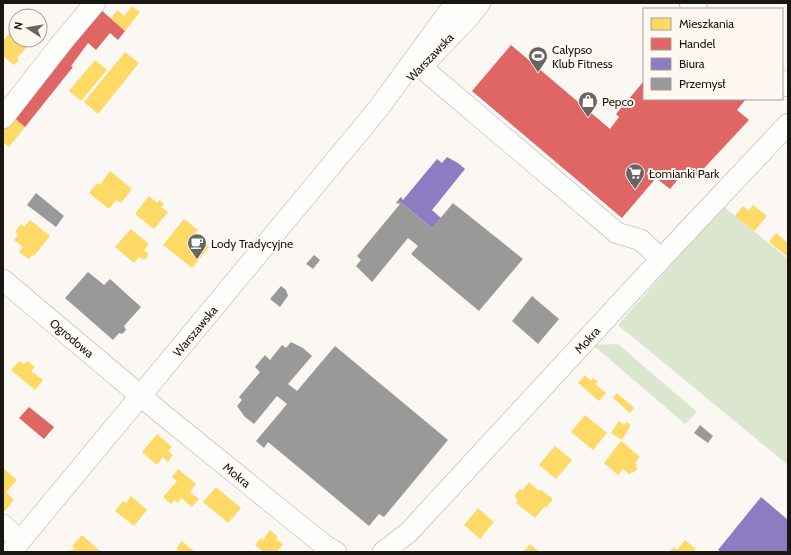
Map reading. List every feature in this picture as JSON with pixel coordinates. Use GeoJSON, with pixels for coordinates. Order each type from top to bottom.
{"type":"FeatureCollection","features":[{"type":"Feature","properties":{"kind":"street"},"geometry":{"type":"LineString","coordinates":[[3,118],[63,41],[95,3]]}},
{"type":"Feature","properties":{"kind":"street","name":"Warszawska"},"geometry":{"type":"LineString","coordinates":[[378,110],[421,67],[446,30],[458,3]]}},
{"type":"Feature","properties":{"kind":"street","name":"Warszawska"},"geometry":{"type":"LineString","coordinates":[[16,546],[446,30],[480,3]]}},
{"type":"Feature","properties":{"kind":"street"},"geometry":{"type":"LineString","coordinates":[[421,67],[617,233],[641,240],[661,259]]}},
{"type":"Feature","properties":{"kind":"street","name":"Mokra"},"geometry":{"type":"LineString","coordinates":[[382,552],[409,532],[788,124]]}},
{"type":"Feature","properties":{"kind":"street","name":"Ogrodowa"},"geometry":{"type":"LineString","coordinates":[[3,280],[141,396]]}},
{"type":"Feature","properties":{"kind":"street","name":"Mokra"},"geometry":{"type":"LineString","coordinates":[[141,396],[324,546],[336,552]]}},
{"type":"Feature","properties":{"kind":"street"},"geometry":{"type":"LineString","coordinates":[[3,525],[16,546]]}},
{"type":"Feature","properties":{"kind":"green space"},"geometry":{"type":"Polygon","coordinates":[[[723,206],[788,259],[788,465],[618,325],[723,206]]]}},
{"type":"Feature","properties":{"kind":"green space"},"geometry":{"type":"Polygon","coordinates":[[[618,344],[697,412],[685,424],[593,345],[618,344]]]}},
{"type":"Feature","properties":{"kind":"building: Mieszkania"},"geometry":{"type":"Polygon","coordinates":[[[132,6],[140,12],[125,31],[111,18],[118,10],[124,16],[132,6]]]}},
{"type":"Feature","properties":{"kind":"building: Mieszkania"},"geometry":{"type":"Polygon","coordinates":[[[8,35],[8,48],[26,48],[17,58],[19,60],[14,65],[3,56],[3,41],[8,35]]]}},
{"type":"Feature","properties":{"kind":"building: Mieszkania"},"geometry":{"type":"Polygon","coordinates":[[[125,52],[139,63],[98,114],[84,102],[125,52]]]}},
{"type":"Feature","properties":{"kind":"building: Mieszkania"},"geometry":{"type":"Polygon","coordinates":[[[95,60],[107,70],[81,101],[69,91],[95,60]]]}},
{"type":"Feature","properties":{"kind":"building: Mieszkania"},"geometry":{"type":"Polygon","coordinates":[[[12,116],[25,127],[9,147],[3,142],[3,128],[12,116]]]}},
{"type":"Feature","properties":{"kind":"building: Mieszkania"},"geometry":{"type":"Polygon","coordinates":[[[110,171],[132,189],[121,203],[116,200],[109,209],[89,193],[97,183],[100,185],[110,171]]]}},
{"type":"Feature","properties":{"kind":"building: Mieszkania"},"geometry":{"type":"Polygon","coordinates":[[[149,196],[157,203],[159,200],[164,204],[161,207],[168,212],[154,229],[135,214],[149,196]]]}},
{"type":"Feature","properties":{"kind":"building: Mieszkania"},"geometry":{"type":"Polygon","coordinates":[[[753,205],[767,216],[754,231],[735,216],[743,206],[749,211],[753,205]]]}},
{"type":"Feature","properties":{"kind":"building: Mieszkania"},"geometry":{"type":"Polygon","coordinates":[[[184,219],[198,230],[194,235],[209,247],[192,268],[163,245],[184,219]]]}},
{"type":"Feature","properties":{"kind":"building: Mieszkania"},"geometry":{"type":"Polygon","coordinates":[[[30,220],[50,236],[34,256],[32,255],[29,259],[19,252],[23,247],[14,240],[18,235],[15,232],[21,224],[24,227],[30,220]]]}},
{"type":"Feature","properties":{"kind":"building: Mieszkania"},"geometry":{"type":"Polygon","coordinates":[[[131,229],[149,244],[144,250],[147,252],[148,256],[145,259],[139,257],[134,263],[115,247],[131,229]]]}},
{"type":"Feature","properties":{"kind":"building: Mieszkania"},"geometry":{"type":"Polygon","coordinates":[[[776,233],[788,243],[788,257],[769,242],[776,233]]]}},
{"type":"Feature","properties":{"kind":"building: Mieszkania"},"geometry":{"type":"Polygon","coordinates":[[[19,361],[24,364],[27,361],[35,367],[31,371],[43,380],[35,390],[11,370],[19,361]]]}},
{"type":"Feature","properties":{"kind":"building: Mieszkania"},"geometry":{"type":"Polygon","coordinates":[[[585,375],[591,381],[593,378],[598,382],[595,384],[606,393],[599,401],[578,383],[585,375]]]}},
{"type":"Feature","properties":{"kind":"building: Mieszkania"},"geometry":{"type":"Polygon","coordinates":[[[617,393],[634,408],[630,413],[613,398],[617,393]]]}},
{"type":"Feature","properties":{"kind":"building: Mieszkania"},"geometry":{"type":"Polygon","coordinates":[[[585,415],[607,433],[593,450],[571,432],[585,415]]]}},
{"type":"Feature","properties":{"kind":"building: Mieszkania"},"geometry":{"type":"Polygon","coordinates":[[[619,421],[624,425],[626,422],[631,425],[622,440],[611,433],[619,421]]]}},
{"type":"Feature","properties":{"kind":"building: Mieszkania"},"geometry":{"type":"Polygon","coordinates":[[[157,434],[172,447],[168,451],[173,455],[168,462],[163,457],[157,465],[142,452],[157,434]]]}},
{"type":"Feature","properties":{"kind":"building: Mieszkania"},"geometry":{"type":"Polygon","coordinates":[[[621,441],[640,457],[635,463],[637,464],[637,469],[634,472],[629,474],[623,469],[618,475],[604,463],[621,441]]]}},
{"type":"Feature","properties":{"kind":"building: Mieszkania"},"geometry":{"type":"Polygon","coordinates":[[[555,446],[572,460],[556,479],[539,465],[555,446]]]}},
{"type":"Feature","properties":{"kind":"building: Mieszkania"},"geometry":{"type":"Polygon","coordinates":[[[3,468],[17,480],[6,492],[14,500],[3,513],[3,468]]]}},
{"type":"Feature","properties":{"kind":"building: Mieszkania"},"geometry":{"type":"Polygon","coordinates":[[[178,469],[196,484],[190,492],[199,499],[192,507],[181,498],[178,503],[175,500],[171,504],[163,497],[177,481],[172,477],[178,469]]]}},
{"type":"Feature","properties":{"kind":"building: Mieszkania"},"geometry":{"type":"Polygon","coordinates":[[[529,482],[539,491],[540,489],[553,499],[535,518],[516,503],[518,500],[514,496],[520,489],[522,491],[529,482]]]}},
{"type":"Feature","properties":{"kind":"building: Mieszkania"},"geometry":{"type":"Polygon","coordinates":[[[216,487],[241,508],[228,523],[203,502],[216,487]]]}},
{"type":"Feature","properties":{"kind":"building: Mieszkania"},"geometry":{"type":"Polygon","coordinates":[[[131,496],[147,510],[134,526],[115,511],[123,501],[126,503],[131,496]]]}},
{"type":"Feature","properties":{"kind":"building: Mieszkania"},"geometry":{"type":"Polygon","coordinates":[[[478,508],[494,522],[480,539],[464,525],[478,508]]]}},
{"type":"Feature","properties":{"kind":"building: Mieszkania"},"geometry":{"type":"Polygon","coordinates":[[[270,530],[278,537],[276,539],[283,544],[277,552],[263,552],[255,545],[261,538],[263,540],[270,530]]]}},
{"type":"Feature","properties":{"kind":"building: Mieszkania"},"geometry":{"type":"Polygon","coordinates":[[[82,535],[100,551],[67,552],[75,548],[72,546],[82,535]]]}},
{"type":"Feature","properties":{"kind":"building: Mieszkania"},"geometry":{"type":"Polygon","coordinates":[[[685,540],[696,549],[693,552],[669,552],[674,547],[677,550],[685,540]]]}},
{"type":"Feature","properties":{"kind":"building: Mieszkania"},"geometry":{"type":"Polygon","coordinates":[[[182,541],[195,552],[180,552],[176,549],[182,541]]]}},
{"type":"Feature","properties":{"kind":"building: Mieszkania"},"geometry":{"type":"Polygon","coordinates":[[[530,544],[539,552],[524,551],[530,544]]]}},
{"type":"Feature","properties":{"kind":"building: Handel"},"geometry":{"type":"Polygon","coordinates":[[[100,9],[125,31],[118,40],[110,33],[96,50],[88,43],[71,66],[73,67],[25,127],[12,116],[100,9]]]}},
{"type":"Feature","properties":{"kind":"building: Handel"},"geometry":{"type":"Polygon","coordinates":[[[511,45],[610,129],[619,117],[616,114],[643,82],[643,100],[745,100],[737,110],[749,120],[693,180],[684,172],[670,189],[656,178],[622,218],[472,91],[511,45]]]}},
{"type":"Feature","properties":{"kind":"building: Handel"},"geometry":{"type":"Polygon","coordinates":[[[29,407],[54,427],[44,439],[19,418],[29,407]]]}},
{"type":"Feature","properties":{"kind":"building: Biura"},"geometry":{"type":"Polygon","coordinates":[[[447,157],[465,169],[432,210],[441,218],[432,228],[398,200],[401,197],[403,200],[437,159],[442,163],[447,157]]]}},
{"type":"Feature","properties":{"kind":"building: Biura"},"geometry":{"type":"Polygon","coordinates":[[[761,497],[788,520],[788,552],[721,552],[718,550],[761,497]]]}},
{"type":"Feature","properties":{"kind":"building: Przemysł"},"geometry":{"type":"Polygon","coordinates":[[[36,193],[64,216],[56,227],[27,205],[36,193]]]}},
{"type":"Feature","properties":{"kind":"building: Przemysł"},"geometry":{"type":"Polygon","coordinates":[[[398,200],[432,228],[453,203],[523,259],[479,311],[411,254],[418,246],[408,238],[372,282],[356,266],[361,260],[357,256],[400,204],[396,203],[398,200]]]}},
{"type":"Feature","properties":{"kind":"building: Przemysł"},"geometry":{"type":"Polygon","coordinates":[[[314,255],[320,260],[313,269],[306,264],[314,255]]]}},
{"type":"Feature","properties":{"kind":"building: Przemysł"},"geometry":{"type":"Polygon","coordinates":[[[88,272],[104,285],[110,279],[141,307],[124,326],[126,330],[122,334],[119,333],[113,340],[65,298],[88,272]]]}},
{"type":"Feature","properties":{"kind":"building: Przemysł"},"geometry":{"type":"Polygon","coordinates":[[[281,286],[286,290],[288,296],[280,307],[270,299],[281,286]]]}},
{"type":"Feature","properties":{"kind":"building: Przemysł"},"geometry":{"type":"Polygon","coordinates":[[[532,296],[559,319],[538,344],[512,321],[532,296]]]}},
{"type":"Feature","properties":{"kind":"building: Przemysł"},"geometry":{"type":"Polygon","coordinates":[[[291,342],[303,348],[312,356],[288,384],[297,391],[335,346],[448,440],[384,517],[379,514],[369,526],[268,442],[264,448],[256,441],[287,404],[277,396],[254,424],[245,417],[237,406],[242,400],[239,397],[260,372],[255,367],[265,355],[270,360],[282,345],[286,348],[291,342]]]}},
{"type":"Feature","properties":{"kind":"building: Przemysł"},"geometry":{"type":"Polygon","coordinates":[[[700,425],[713,436],[708,443],[694,433],[700,425]]]}},
{"type":"Feature","properties":{"kind":"place","name":"Calypso Klub Fitness"},"geometry":{"type":"Point","coordinates":[538,73]}},
{"type":"Feature","properties":{"kind":"place","name":"Pepco"},"geometry":{"type":"Point","coordinates":[588,118]}},
{"type":"Feature","properties":{"kind":"place","name":"Łomianki Park"},"geometry":{"type":"Point","coordinates":[635,190]}},
{"type":"Feature","properties":{"kind":"place","name":"Lody Tradycyjne"},"geometry":{"type":"Point","coordinates":[197,260]}}]}
